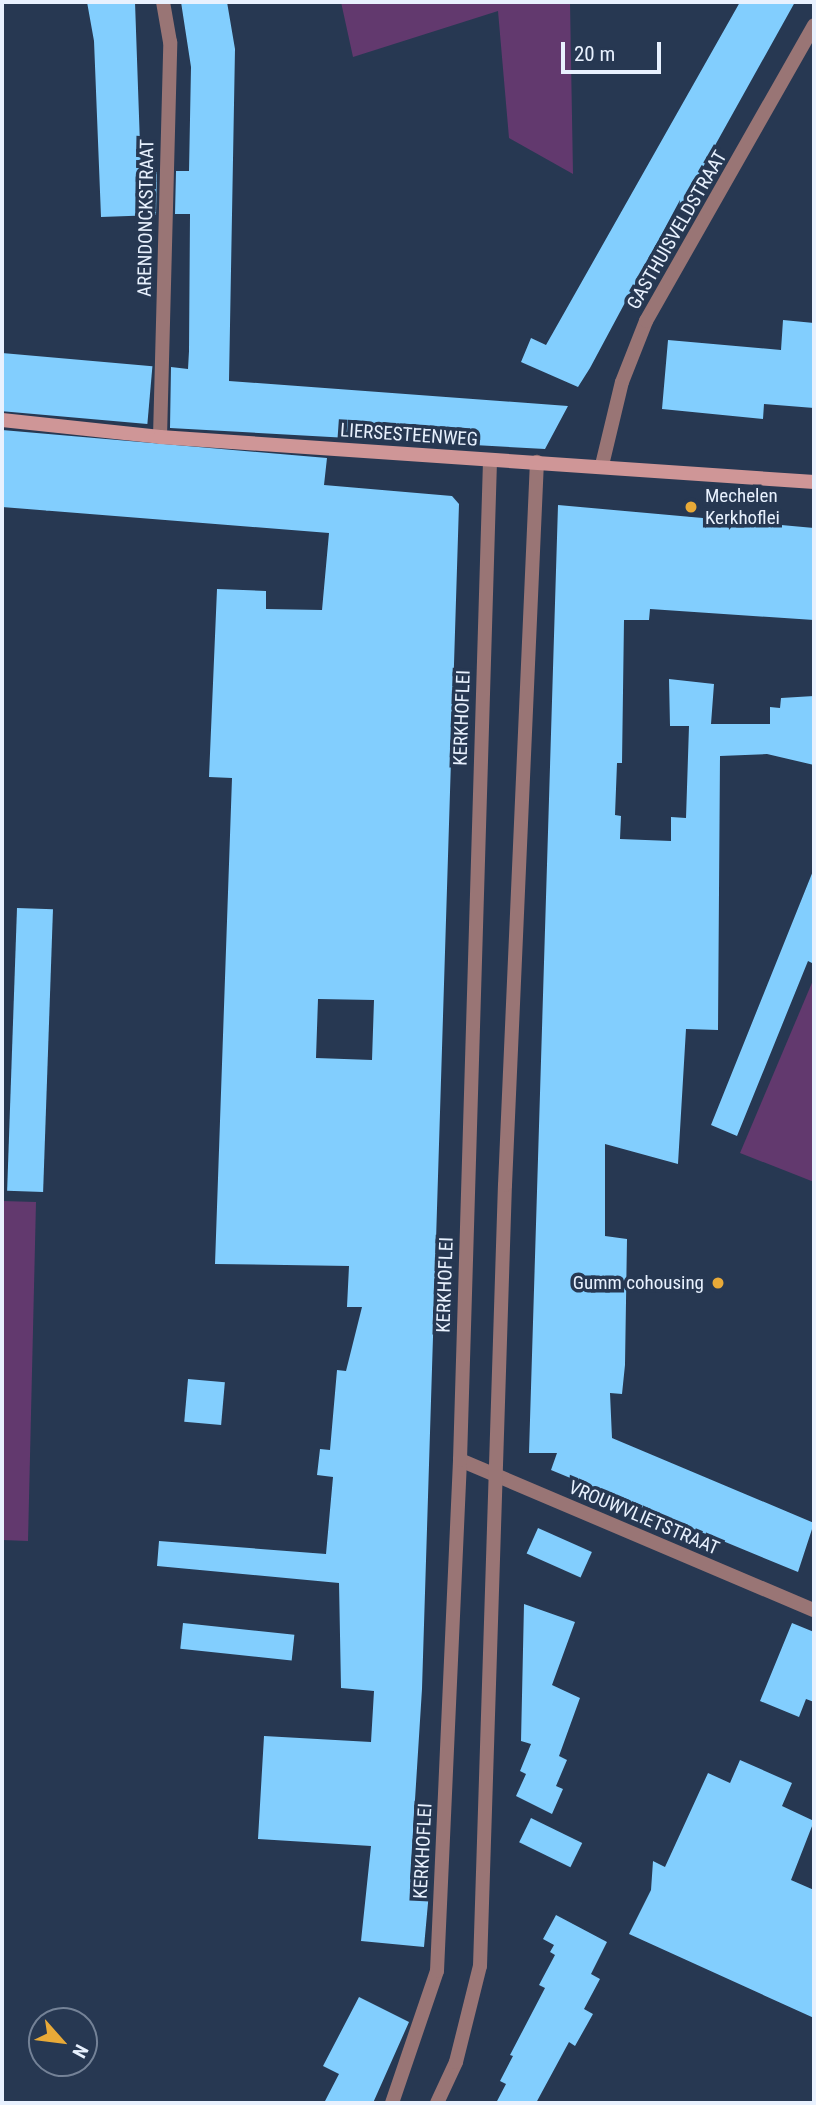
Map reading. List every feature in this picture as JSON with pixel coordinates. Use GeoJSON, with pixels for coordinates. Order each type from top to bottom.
{"type":"FeatureCollection","features":[{"type":"Feature","properties":{"kind":"main road","name":"LIERSESTEENWEG"},"geometry":{"type":"LineString","coordinates":[[2,421],[160,437],[814,482]]}},
{"type":"Feature","properties":{"kind":"street","name":"ARENDONCKSTRAAT"},"geometry":{"type":"LineString","coordinates":[[160,437],[170,43],[163,2]]}},
{"type":"Feature","properties":{"kind":"street","name":"GASTHUISVELDSTRAAT"},"geometry":{"type":"LineString","coordinates":[[602,466],[622,382],[646,321],[814,25]]}},
{"type":"Feature","properties":{"kind":"street","name":"KERKHOFLEI"},"geometry":{"type":"LineString","coordinates":[[392,2103],[437,1971],[460,1460],[490,460]]}},
{"type":"Feature","properties":{"kind":"street"},"geometry":{"type":"LineString","coordinates":[[437,2103],[456,2062],[480,1966],[498,1479],[505,1185],[537,462]]}},
{"type":"Feature","properties":{"kind":"street","name":"VROUWVLIETSTRAAT"},"geometry":{"type":"LineString","coordinates":[[460,1460],[498,1479],[814,1610]]}},
{"type":"Feature","properties":{"kind":"shaded area"},"geometry":{"type":"Polygon","coordinates":[[[341,2],[570,2],[573,174],[509,138],[498,11],[353,57],[341,2]]]}},
{"type":"Feature","properties":{"kind":"shaded area"},"geometry":{"type":"Polygon","coordinates":[[[814,978],[814,1182],[740,1153],[814,978]]]}},
{"type":"Feature","properties":{"kind":"shaded area"},"geometry":{"type":"Polygon","coordinates":[[[2,1201],[36,1202],[28,1541],[2,1540],[2,1201]]]}},
{"type":"Feature","properties":{"kind":"building"},"geometry":{"type":"Polygon","coordinates":[[[87,2],[135,2],[141,173],[157,172],[156,215],[101,217],[94,41],[87,2]]]}},
{"type":"Feature","properties":{"kind":"building"},"geometry":{"type":"Polygon","coordinates":[[[181,2],[227,2],[235,49],[229,381],[568,406],[545,449],[170,428],[171,367],[188,369],[189,351],[190,214],[175,214],[176,171],[189,171],[191,67],[181,2]]]}},
{"type":"Feature","properties":{"kind":"building"},"geometry":{"type":"Polygon","coordinates":[[[740,2],[795,2],[679,210],[680,200],[590,368],[578,387],[521,362],[531,338],[546,345],[740,2]]]}},
{"type":"Feature","properties":{"kind":"building"},"geometry":{"type":"Polygon","coordinates":[[[783,320],[814,323],[814,408],[764,404],[763,419],[662,409],[668,340],[781,350],[783,320]]]}},
{"type":"Feature","properties":{"kind":"building"},"geometry":{"type":"Polygon","coordinates":[[[2,353],[152,366],[147,424],[2,411],[2,353]]]}},
{"type":"Feature","properties":{"kind":"building"},"geometry":{"type":"Polygon","coordinates":[[[2,430],[327,458],[324,485],[452,496],[459,504],[422,1689],[410,1879],[430,1881],[424,1947],[361,1941],[371,1846],[258,1839],[264,1736],[371,1742],[374,1691],[341,1688],[339,1583],[157,1566],[159,1541],[326,1554],[333,1477],[317,1475],[320,1449],[330,1450],[337,1370],[346,1371],[362,1307],[347,1307],[349,1266],[215,1264],[232,778],[209,777],[217,589],[266,591],[266,609],[322,610],[329,533],[2,507],[2,430]],[[318,999],[316,1058],[372,1060],[374,1000],[318,999]]]}},
{"type":"Feature","properties":{"kind":"building"},"geometry":{"type":"Polygon","coordinates":[[[558,505],[814,528],[814,620],[650,609],[649,620],[624,620],[622,763],[617,763],[615,815],[621,816],[620,839],[671,841],[671,817],[686,818],[689,726],[670,726],[669,679],[714,684],[711,724],[770,724],[770,707],[780,708],[781,698],[814,696],[814,765],[767,754],[720,756],[718,1030],[686,1029],[678,1164],[605,1144],[605,1236],[627,1239],[625,1365],[622,1394],[610,1393],[612,1438],[814,1523],[798,1572],[551,1470],[557,1453],[529,1453],[558,505]]]}},
{"type":"Feature","properties":{"kind":"building"},"geometry":{"type":"Polygon","coordinates":[[[813,871],[814,964],[808,961],[737,1136],[711,1125],[813,871]]]}},
{"type":"Feature","properties":{"kind":"building"},"geometry":{"type":"Polygon","coordinates":[[[17,908],[53,909],[43,1192],[7,1191],[17,908]]]}},
{"type":"Feature","properties":{"kind":"building"},"geometry":{"type":"Polygon","coordinates":[[[188,1379],[225,1382],[221,1425],[184,1422],[188,1379]]]}},
{"type":"Feature","properties":{"kind":"building"},"geometry":{"type":"Polygon","coordinates":[[[538,1528],[592,1552],[581,1578],[527,1554],[538,1528]]]}},
{"type":"Feature","properties":{"kind":"building"},"geometry":{"type":"Polygon","coordinates":[[[524,1604],[575,1622],[552,1685],[580,1698],[559,1756],[567,1760],[556,1786],[563,1789],[552,1814],[516,1796],[526,1774],[520,1771],[531,1744],[521,1741],[524,1604]]]}},
{"type":"Feature","properties":{"kind":"building"},"geometry":{"type":"Polygon","coordinates":[[[183,1623],[294,1635],[292,1661],[180,1649],[183,1623]]]}},
{"type":"Feature","properties":{"kind":"building"},"geometry":{"type":"Polygon","coordinates":[[[792,1623],[814,1632],[814,1702],[806,1699],[799,1717],[760,1701],[792,1623]]]}},
{"type":"Feature","properties":{"kind":"building"},"geometry":{"type":"Polygon","coordinates":[[[740,1760],[792,1783],[782,1806],[814,1821],[791,1880],[814,1890],[814,2018],[629,1934],[651,1890],[653,1861],[665,1867],[708,1773],[730,1783],[740,1760]]]}},
{"type":"Feature","properties":{"kind":"building"},"geometry":{"type":"Polygon","coordinates":[[[531,1818],[582,1843],[570,1867],[519,1842],[531,1818]]]}},
{"type":"Feature","properties":{"kind":"building"},"geometry":{"type":"Polygon","coordinates":[[[556,1915],[607,1942],[591,1974],[600,1979],[584,2009],[593,2014],[575,2046],[569,2042],[536,2103],[496,2103],[506,2084],[500,2081],[513,2056],[510,2055],[545,1988],[539,1985],[555,1955],[550,1952],[554,1945],[543,1939],[556,1915]]]}},
{"type":"Feature","properties":{"kind":"building"},"geometry":{"type":"Polygon","coordinates":[[[359,1997],[409,2022],[373,2103],[324,2103],[339,2074],[323,2066],[359,1997]]]}},
{"type":"Feature","properties":{"kind":"place","name":"Mechelen Kerkhoflei"},"geometry":{"type":"Point","coordinates":[691,507]}},
{"type":"Feature","properties":{"kind":"place","name":"Gumm cohousing"},"geometry":{"type":"Point","coordinates":[718,1283]}}]}
